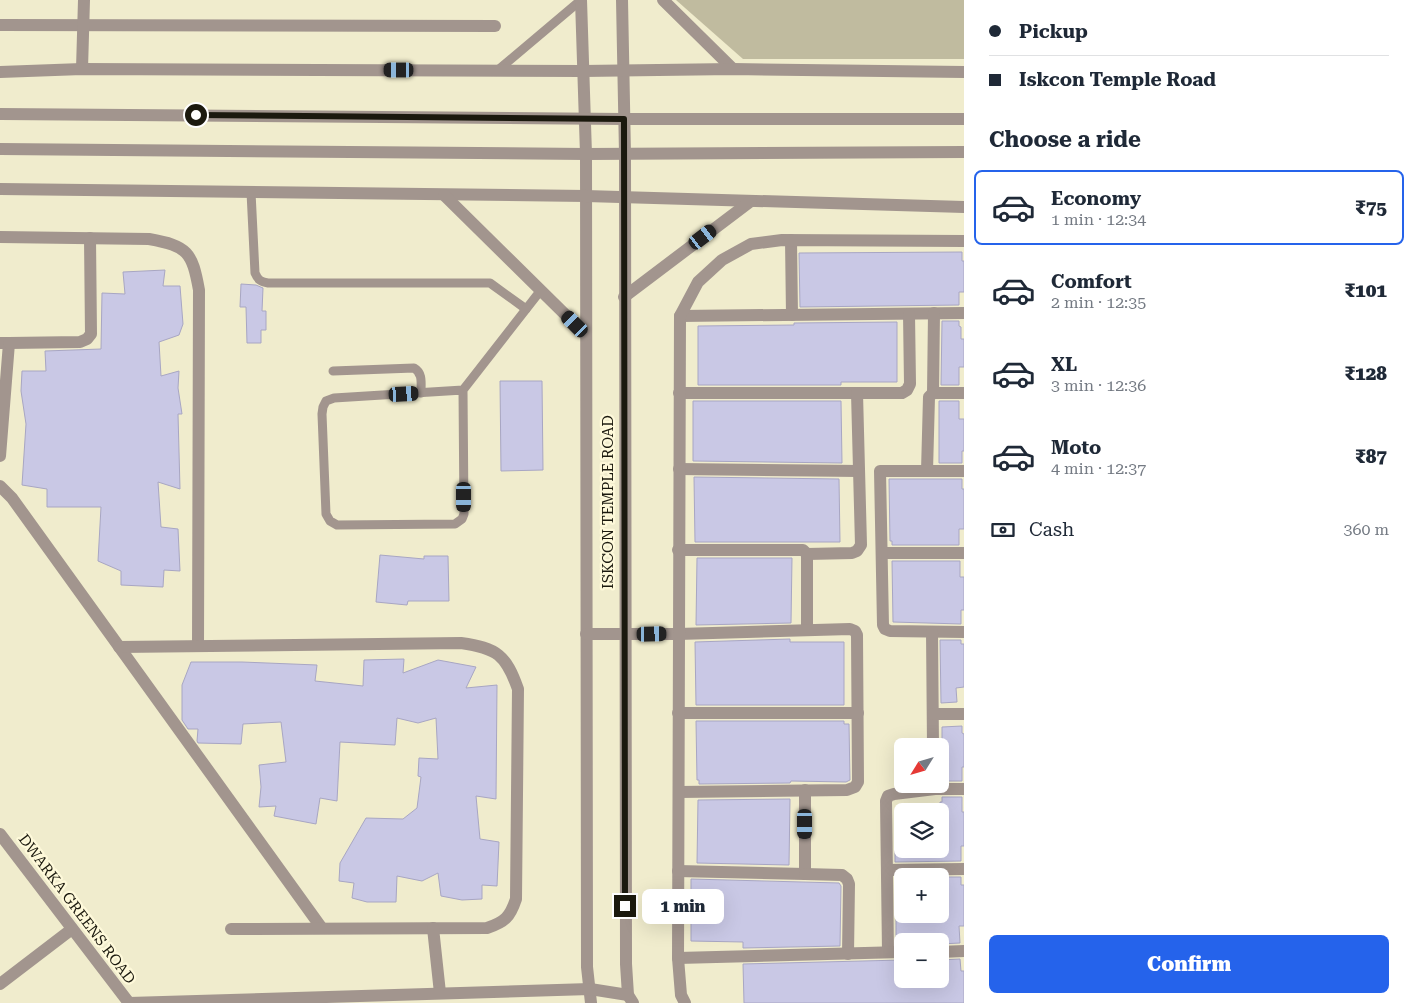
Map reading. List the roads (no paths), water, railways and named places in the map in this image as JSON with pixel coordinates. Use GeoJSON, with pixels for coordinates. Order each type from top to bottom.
{"type":"FeatureCollection","features":[{"type":"Feature","properties":{"kind":"street"},"geometry":{"type":"LineString","coordinates":[[82,69],[84,0]]}},
{"type":"Feature","properties":{"kind":"street","name":"ISKCON TEMPLE ROAD"},"geometry":{"type":"LineString","coordinates":[[581,0],[586,154],[587,967],[591,1003]]}},
{"type":"Feature","properties":{"kind":"street","name":"ISKCON TEMPLE ROAD"},"geometry":{"type":"LineString","coordinates":[[622,0],[625,154],[626,964],[630,999]]}},
{"type":"Feature","properties":{"kind":"street"},"geometry":{"type":"LineString","coordinates":[[663,0],[733,69]]}},
{"type":"Feature","properties":{"kind":"street"},"geometry":{"type":"LineString","coordinates":[[0,25],[495,26]]}},
{"type":"Feature","properties":{"kind":"street"},"geometry":{"type":"LineString","coordinates":[[0,72],[82,69],[624,71],[733,69],[964,72]]}},
{"type":"Feature","properties":{"kind":"street"},"geometry":{"type":"LineString","coordinates":[[0,114],[624,119],[964,119]]}},
{"type":"Feature","properties":{"kind":"street"},"geometry":{"type":"LineString","coordinates":[[0,149],[586,154],[964,152]]}},
{"type":"Feature","properties":{"kind":"street"},"geometry":{"type":"LineString","coordinates":[[0,189],[586,196],[964,207]]}},
{"type":"Feature","properties":{"kind":"street"},"geometry":{"type":"LineString","coordinates":[[444,194],[586,335]]}},
{"type":"Feature","properties":{"kind":"street"},"geometry":{"type":"LineString","coordinates":[[624,297],[751,201]]}},
{"type":"Feature","properties":{"kind":"street"},"geometry":{"type":"LineString","coordinates":[[0,237],[149,239],[169,243],[183,249],[194,264],[199,290],[198,646]]}},
{"type":"Feature","properties":{"kind":"street"},"geometry":{"type":"LineString","coordinates":[[0,456],[4,343],[80,342],[87,339],[91,334],[90,238]]}},
{"type":"Feature","properties":{"kind":"street"},"geometry":{"type":"LineString","coordinates":[[685,1003],[681,995],[678,958],[680,316],[698,282],[722,260],[751,244],[791,240],[964,240]]}},
{"type":"Feature","properties":{"kind":"street"},"geometry":{"type":"LineString","coordinates":[[791,240],[792,315]]}},
{"type":"Feature","properties":{"kind":"street"},"geometry":{"type":"LineString","coordinates":[[680,316],[964,313]]}},
{"type":"Feature","properties":{"kind":"street"},"geometry":{"type":"LineString","coordinates":[[679,393],[902,393],[907,390],[910,384],[909,314]]}},
{"type":"Feature","properties":{"kind":"street"},"geometry":{"type":"LineString","coordinates":[[927,471],[929,402],[933,393],[934,314]]}},
{"type":"Feature","properties":{"kind":"street"},"geometry":{"type":"LineString","coordinates":[[933,393],[964,393]]}},
{"type":"Feature","properties":{"kind":"street"},"geometry":{"type":"LineString","coordinates":[[678,550],[803,550],[807,554],[852,553],[857,551],[861,545],[857,394]]}},
{"type":"Feature","properties":{"kind":"street"},"geometry":{"type":"LineString","coordinates":[[679,468],[859,471]]}},
{"type":"Feature","properties":{"kind":"street"},"geometry":{"type":"LineString","coordinates":[[964,471],[880,471],[883,625],[885,629],[890,631],[964,632]]}},
{"type":"Feature","properties":{"kind":"street"},"geometry":{"type":"LineString","coordinates":[[0,486],[12,498],[321,927]]}},
{"type":"Feature","properties":{"kind":"street"},"geometry":{"type":"LineString","coordinates":[[882,553],[964,552]]}},
{"type":"Feature","properties":{"kind":"street"},"geometry":{"type":"LineString","coordinates":[[807,554],[807,630]]}},
{"type":"Feature","properties":{"kind":"street"},"geometry":{"type":"LineString","coordinates":[[586,634],[678,634],[850,629],[855,631],[857,635],[858,713],[858,782],[855,787],[846,790],[679,792]]}},
{"type":"Feature","properties":{"kind":"street"},"geometry":{"type":"LineString","coordinates":[[932,632],[933,738]]}},
{"type":"Feature","properties":{"kind":"street"},"geometry":{"type":"LineString","coordinates":[[119,647],[460,642],[480,646],[498,654],[511,669],[518,689],[516,899],[512,912],[502,923],[487,928],[321,927],[231,929]]}},
{"type":"Feature","properties":{"kind":"street"},"geometry":{"type":"LineString","coordinates":[[678,713],[858,713]]}},
{"type":"Feature","properties":{"kind":"street"},"geometry":{"type":"LineString","coordinates":[[933,714],[964,714]]}},
{"type":"Feature","properties":{"kind":"street"},"geometry":{"type":"LineString","coordinates":[[949,788],[964,789]]}},
{"type":"Feature","properties":{"kind":"street"},"geometry":{"type":"LineString","coordinates":[[805,790],[805,874]]}},
{"type":"Feature","properties":{"kind":"street"},"geometry":{"type":"LineString","coordinates":[[888,952],[886,801],[888,796],[899,793]]}},
{"type":"Feature","properties":{"kind":"street","name":"DWARKA GREENS ROAD"},"geometry":{"type":"LineString","coordinates":[[0,834],[129,1003]]}},
{"type":"Feature","properties":{"kind":"street"},"geometry":{"type":"LineString","coordinates":[[887,870],[964,869]]}},
{"type":"Feature","properties":{"kind":"street"},"geometry":{"type":"LineString","coordinates":[[678,871],[842,875],[849,884],[848,954]]}},
{"type":"Feature","properties":{"kind":"street"},"geometry":{"type":"LineString","coordinates":[[433,928],[440,993]]}},
{"type":"Feature","properties":{"kind":"street"},"geometry":{"type":"LineString","coordinates":[[0,984],[72,929]]}},
{"type":"Feature","properties":{"kind":"street"},"geometry":{"type":"LineString","coordinates":[[949,952],[964,951]]}},
{"type":"Feature","properties":{"kind":"street"},"geometry":{"type":"LineString","coordinates":[[678,958],[894,952]]}},
{"type":"Feature","properties":{"kind":"street"},"geometry":{"type":"LineString","coordinates":[[129,1003],[590,989],[630,999]]}},
{"type":"Feature","properties":{"kind":"lane"},"geometry":{"type":"LineString","coordinates":[[498,70],[581,0]]}},
{"type":"Feature","properties":{"kind":"lane"},"geometry":{"type":"LineString","coordinates":[[251,192],[255,273],[261,282],[490,283],[526,309]]}},
{"type":"Feature","properties":{"kind":"lane"},"geometry":{"type":"LineString","coordinates":[[464,390],[334,398],[326,401],[323,407],[323,423],[326,514],[330,521],[337,525],[455,524],[462,519],[464,514],[464,390],[541,290]]}},
{"type":"Feature","properties":{"kind":"lane"},"geometry":{"type":"LineString","coordinates":[[333,371],[414,368],[418,370],[421,376],[421,393]]}}]}
